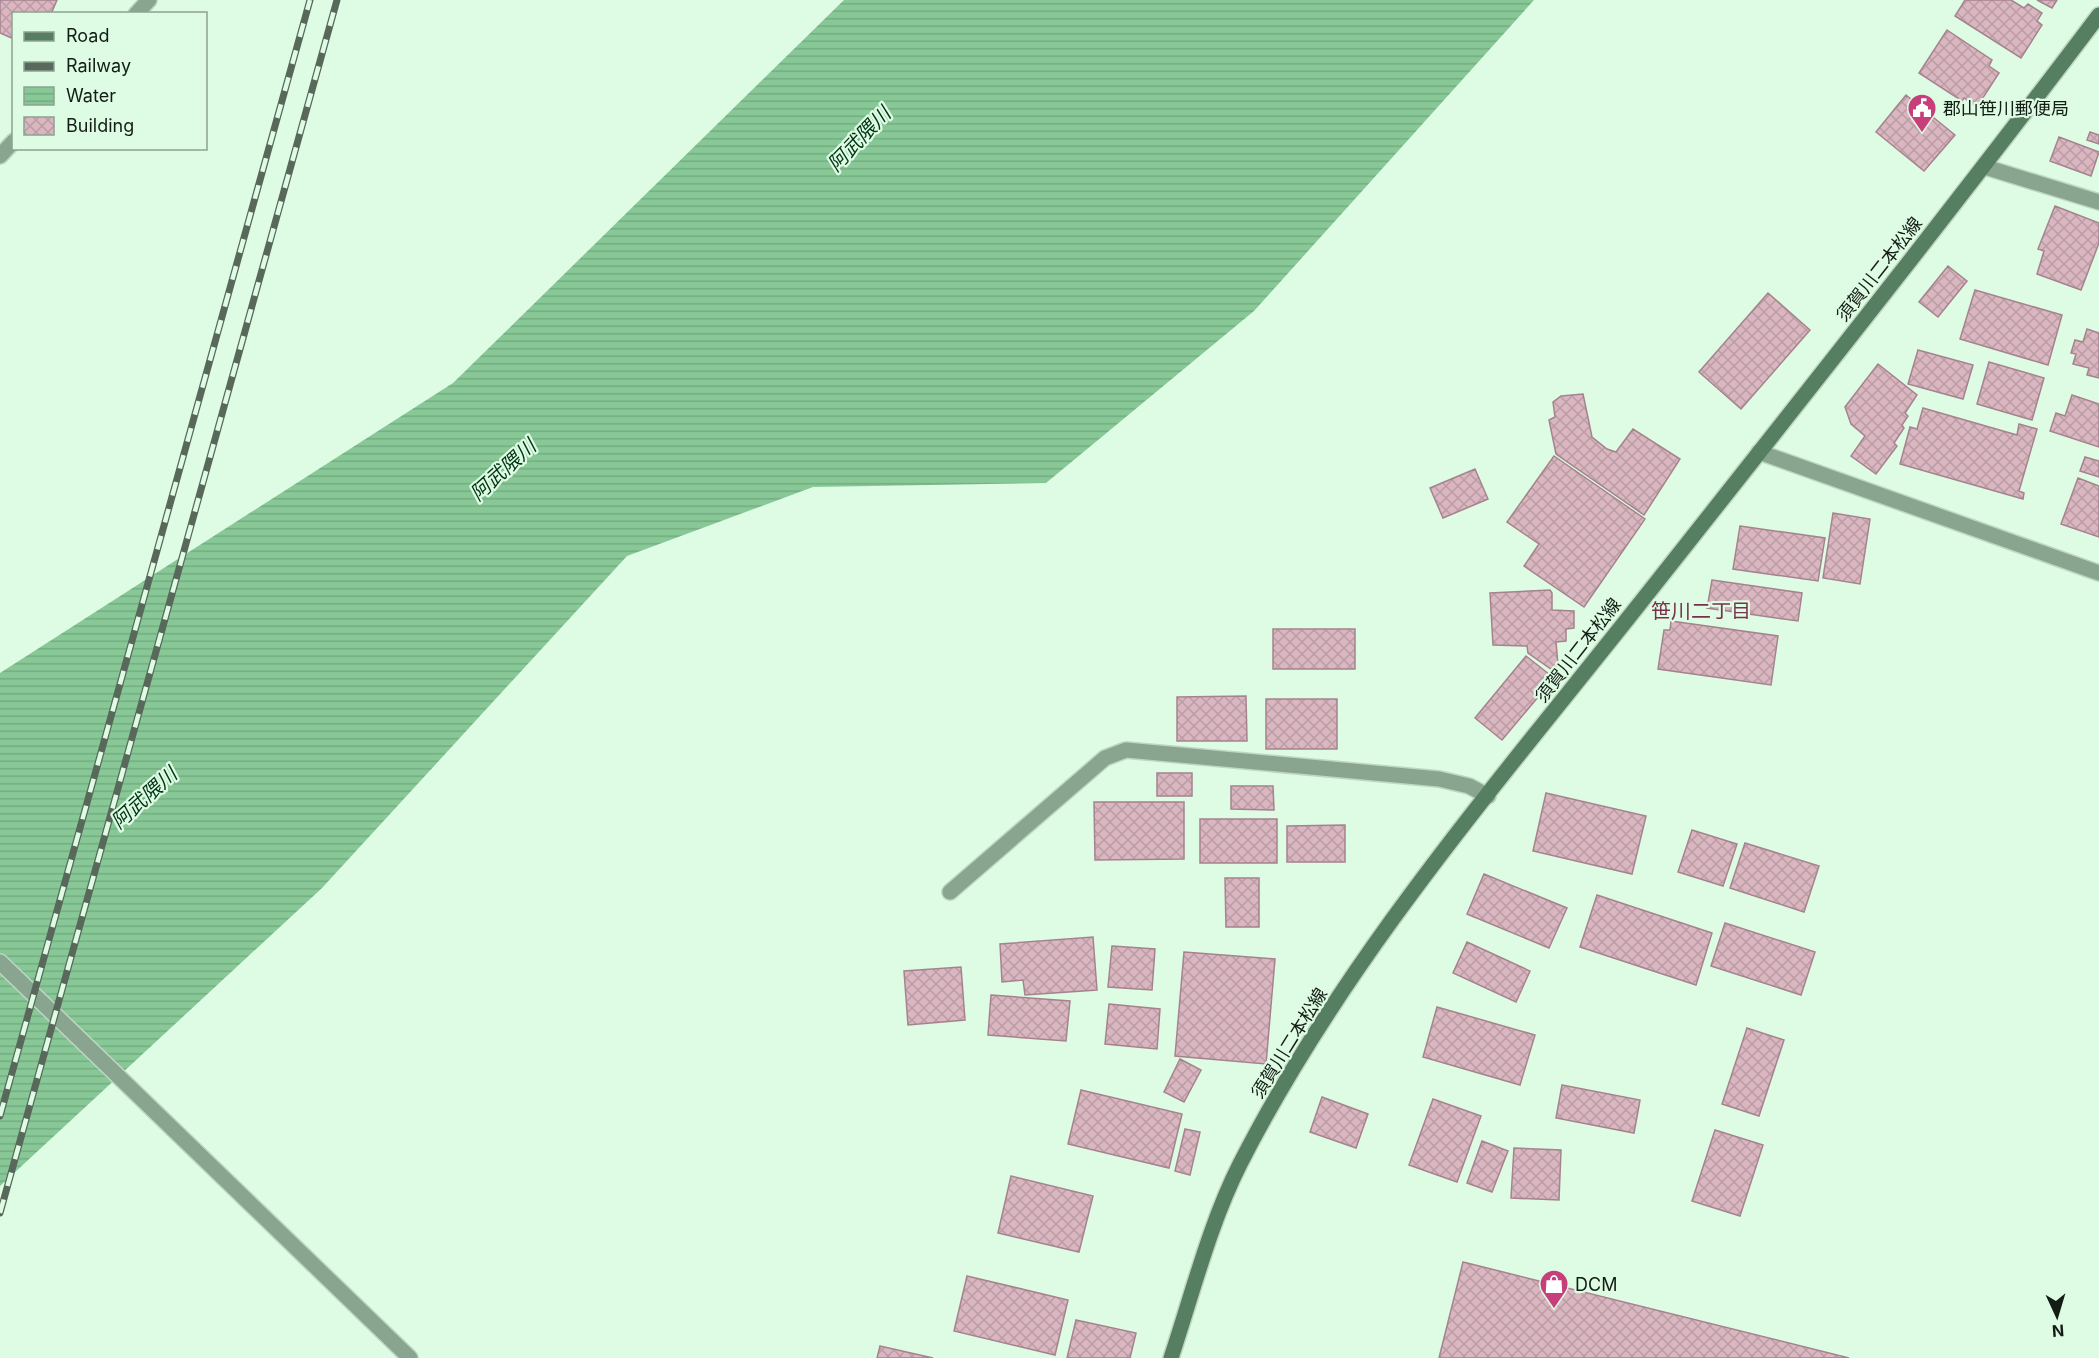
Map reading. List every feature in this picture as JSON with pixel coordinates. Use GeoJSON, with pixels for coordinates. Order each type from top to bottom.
{"type":"FeatureCollection","features":[{"type":"Feature","properties":{"kind":"main road","name":"須賀川二本松線"},"geometry":{"type":"LineString","coordinates":[[1172,1358],[1209,1245],[1238,1168],[1294,1066],[1400,908],[1985,167],[2099,15]]}},
{"type":"Feature","properties":{"kind":"street"},"geometry":{"type":"LineString","coordinates":[[138,12],[149,0]]}},
{"type":"Feature","properties":{"kind":"street"},"geometry":{"type":"LineString","coordinates":[[0,156],[12,143]]}},
{"type":"Feature","properties":{"kind":"street"},"geometry":{"type":"LineString","coordinates":[[1985,167],[2099,202]]}},
{"type":"Feature","properties":{"kind":"street"},"geometry":{"type":"LineString","coordinates":[[1759,452],[2099,573]]}},
{"type":"Feature","properties":{"kind":"street"},"geometry":{"type":"LineString","coordinates":[[950,892],[1105,758],[1126,750],[1439,779],[1469,786],[1488,796]]}},
{"type":"Feature","properties":{"kind":"street"},"geometry":{"type":"LineString","coordinates":[[0,962],[410,1358]]}},
{"type":"Feature","properties":{"kind":"water","name":"阿武隈川"},"geometry":{"type":"Polygon","coordinates":[[[844,0],[1534,0],[1254,311],[1046,483],[813,487],[627,556],[322,888],[0,1186],[0,673],[453,383],[844,0]]]}},
{"type":"Feature","properties":{"kind":"building"},"geometry":{"type":"Polygon","coordinates":[[[0,0],[57,0],[52,12],[12,12],[12,38],[0,33],[0,0]]]}},
{"type":"Feature","properties":{"kind":"building"},"geometry":{"type":"Polygon","coordinates":[[[1965,0],[2011,0],[2024,8],[2028,4],[2042,13],[2037,21],[2042,25],[2021,58],[1955,16],[1965,0]]]}},
{"type":"Feature","properties":{"kind":"building"},"geometry":{"type":"Polygon","coordinates":[[[2037,0],[2057,0],[2052,8],[2037,0]]]}},
{"type":"Feature","properties":{"kind":"building"},"geometry":{"type":"Polygon","coordinates":[[[1947,30],[1992,60],[1989,66],[1999,73],[1977,107],[1964,98],[1962,101],[1919,73],[1947,30]]]}},
{"type":"Feature","properties":{"kind":"building"},"geometry":{"type":"Polygon","coordinates":[[[1906,95],[1955,135],[1924,171],[1876,132],[1906,95]]]}},
{"type":"Feature","properties":{"kind":"building"},"geometry":{"type":"Polygon","coordinates":[[[2090,132],[2099,135],[2099,144],[2087,140],[2090,132]]]}},
{"type":"Feature","properties":{"kind":"building"},"geometry":{"type":"Polygon","coordinates":[[[2059,137],[2099,152],[2091,176],[2050,161],[2059,137]]]}},
{"type":"Feature","properties":{"kind":"building"},"geometry":{"type":"Polygon","coordinates":[[[2055,206],[2099,223],[2099,243],[2081,290],[2037,274],[2044,251],[2038,249],[2055,206]]]}},
{"type":"Feature","properties":{"kind":"building"},"geometry":{"type":"Polygon","coordinates":[[[1948,266],[1967,281],[1938,317],[1919,302],[1948,266]]]}},
{"type":"Feature","properties":{"kind":"building"},"geometry":{"type":"Polygon","coordinates":[[[1975,290],[2062,315],[2048,365],[1960,339],[1975,290]]]}},
{"type":"Feature","properties":{"kind":"building"},"geometry":{"type":"Polygon","coordinates":[[[1768,293],[1810,330],[1741,409],[1699,372],[1768,293]]]}},
{"type":"Feature","properties":{"kind":"building"},"geometry":{"type":"Polygon","coordinates":[[[2087,329],[2099,333],[2099,378],[2087,375],[2089,368],[2073,364],[2076,354],[2071,353],[2075,340],[2083,342],[2087,329]]]}},
{"type":"Feature","properties":{"kind":"building"},"geometry":{"type":"Polygon","coordinates":[[[1918,350],[1973,365],[1963,399],[1908,384],[1918,350]]]}},
{"type":"Feature","properties":{"kind":"building"},"geometry":{"type":"Polygon","coordinates":[[[1989,362],[2044,378],[2032,420],[1977,404],[1989,362]]]}},
{"type":"Feature","properties":{"kind":"building"},"geometry":{"type":"Polygon","coordinates":[[[1878,364],[1917,395],[1905,413],[1908,416],[1902,425],[1904,428],[1894,443],[1897,446],[1876,474],[1851,456],[1865,436],[1851,424],[1845,407],[1878,364]]]}},
{"type":"Feature","properties":{"kind":"building"},"geometry":{"type":"Polygon","coordinates":[[[1583,394],[1592,437],[1607,449],[1616,452],[1633,429],[1680,459],[1644,515],[1556,454],[1549,420],[1555,417],[1553,402],[1561,396],[1583,394]]]}},
{"type":"Feature","properties":{"kind":"building"},"geometry":{"type":"Polygon","coordinates":[[[2072,395],[2099,404],[2099,447],[2050,431],[2056,413],[2065,416],[2072,395]]]}},
{"type":"Feature","properties":{"kind":"building"},"geometry":{"type":"Polygon","coordinates":[[[1923,408],[2017,435],[2019,424],[2037,429],[2019,491],[2024,493],[2023,499],[1900,464],[1910,427],[1917,429],[1923,408]]]}},
{"type":"Feature","properties":{"kind":"building"},"geometry":{"type":"Polygon","coordinates":[[[1554,456],[1645,519],[1584,607],[1524,566],[1539,544],[1507,522],[1554,456]]]}},
{"type":"Feature","properties":{"kind":"building"},"geometry":{"type":"Polygon","coordinates":[[[2085,457],[2099,461],[2099,477],[2080,471],[2085,457]]]}},
{"type":"Feature","properties":{"kind":"building"},"geometry":{"type":"Polygon","coordinates":[[[1475,469],[1488,499],[1443,518],[1430,488],[1475,469]]]}},
{"type":"Feature","properties":{"kind":"building"},"geometry":{"type":"Polygon","coordinates":[[[2078,478],[2099,486],[2099,537],[2061,524],[2078,478]]]}},
{"type":"Feature","properties":{"kind":"building"},"geometry":{"type":"Polygon","coordinates":[[[1833,513],[1870,519],[1860,584],[1823,578],[1833,513]]]}},
{"type":"Feature","properties":{"kind":"building"},"geometry":{"type":"Polygon","coordinates":[[[1740,526],[1825,538],[1818,581],[1733,569],[1740,526]]]}},
{"type":"Feature","properties":{"kind":"building"},"geometry":{"type":"Polygon","coordinates":[[[1712,580],[1802,593],[1798,621],[1707,608],[1712,580]]]}},
{"type":"Feature","properties":{"kind":"building"},"geometry":{"type":"Polygon","coordinates":[[[1550,590],[1552,610],[1574,611],[1574,628],[1566,629],[1566,641],[1556,642],[1558,665],[1551,669],[1528,653],[1527,646],[1493,645],[1490,593],[1550,590]]]}},
{"type":"Feature","properties":{"kind":"building"},"geometry":{"type":"Polygon","coordinates":[[[1671,621],[1778,636],[1771,685],[1658,669],[1664,630],[1670,630],[1671,621]]]}},
{"type":"Feature","properties":{"kind":"building"},"geometry":{"type":"Polygon","coordinates":[[[1273,629],[1355,629],[1355,669],[1273,669],[1273,629]]]}},
{"type":"Feature","properties":{"kind":"building"},"geometry":{"type":"Polygon","coordinates":[[[1526,656],[1554,678],[1502,740],[1475,718],[1526,656]]]}},
{"type":"Feature","properties":{"kind":"building"},"geometry":{"type":"Polygon","coordinates":[[[1246,696],[1247,741],[1177,741],[1177,697],[1246,696]]]}},
{"type":"Feature","properties":{"kind":"building"},"geometry":{"type":"Polygon","coordinates":[[[1266,699],[1337,699],[1337,749],[1266,749],[1266,699]]]}},
{"type":"Feature","properties":{"kind":"building"},"geometry":{"type":"Polygon","coordinates":[[[1157,773],[1192,773],[1192,796],[1157,796],[1157,773]]]}},
{"type":"Feature","properties":{"kind":"building"},"geometry":{"type":"Polygon","coordinates":[[[1231,786],[1273,786],[1274,810],[1231,809],[1231,786]]]}},
{"type":"Feature","properties":{"kind":"building"},"geometry":{"type":"Polygon","coordinates":[[[1546,793],[1646,816],[1632,874],[1533,851],[1546,793]]]}},
{"type":"Feature","properties":{"kind":"building"},"geometry":{"type":"Polygon","coordinates":[[[1094,802],[1184,802],[1184,859],[1095,860],[1094,802]]]}},
{"type":"Feature","properties":{"kind":"building"},"geometry":{"type":"Polygon","coordinates":[[[1200,819],[1277,819],[1277,863],[1200,863],[1200,819]]]}},
{"type":"Feature","properties":{"kind":"building"},"geometry":{"type":"Polygon","coordinates":[[[1345,825],[1345,862],[1287,862],[1287,826],[1345,825]]]}},
{"type":"Feature","properties":{"kind":"building"},"geometry":{"type":"Polygon","coordinates":[[[1692,830],[1737,844],[1723,886],[1678,872],[1692,830]]]}},
{"type":"Feature","properties":{"kind":"building"},"geometry":{"type":"Polygon","coordinates":[[[1745,843],[1819,866],[1804,912],[1730,888],[1745,843]]]}},
{"type":"Feature","properties":{"kind":"building"},"geometry":{"type":"Polygon","coordinates":[[[1484,874],[1567,908],[1549,948],[1467,914],[1484,874]]]}},
{"type":"Feature","properties":{"kind":"building"},"geometry":{"type":"Polygon","coordinates":[[[1225,878],[1259,878],[1259,927],[1226,927],[1225,878]]]}},
{"type":"Feature","properties":{"kind":"building"},"geometry":{"type":"Polygon","coordinates":[[[1597,895],[1712,933],[1696,985],[1580,947],[1597,895]]]}},
{"type":"Feature","properties":{"kind":"building"},"geometry":{"type":"Polygon","coordinates":[[[1725,923],[1815,952],[1801,995],[1711,966],[1725,923]]]}},
{"type":"Feature","properties":{"kind":"building"},"geometry":{"type":"Polygon","coordinates":[[[1093,937],[1097,990],[1025,995],[1023,980],[1002,982],[1000,944],[1093,937]]]}},
{"type":"Feature","properties":{"kind":"building"},"geometry":{"type":"Polygon","coordinates":[[[1467,942],[1530,971],[1516,1002],[1453,973],[1467,942]]]}},
{"type":"Feature","properties":{"kind":"building"},"geometry":{"type":"Polygon","coordinates":[[[1112,946],[1155,949],[1152,990],[1108,987],[1112,946]]]}},
{"type":"Feature","properties":{"kind":"building"},"geometry":{"type":"Polygon","coordinates":[[[1184,952],[1275,959],[1266,1064],[1175,1056],[1184,952]]]}},
{"type":"Feature","properties":{"kind":"building"},"geometry":{"type":"Polygon","coordinates":[[[961,967],[965,1020],[908,1025],[904,971],[961,967]]]}},
{"type":"Feature","properties":{"kind":"building"},"geometry":{"type":"Polygon","coordinates":[[[991,995],[1070,1001],[1066,1041],[988,1035],[991,995]]]}},
{"type":"Feature","properties":{"kind":"building"},"geometry":{"type":"Polygon","coordinates":[[[1109,1004],[1160,1009],[1157,1049],[1105,1044],[1109,1004]]]}},
{"type":"Feature","properties":{"kind":"building"},"geometry":{"type":"Polygon","coordinates":[[[1437,1007],[1535,1035],[1520,1085],[1423,1057],[1437,1007]]]}},
{"type":"Feature","properties":{"kind":"building"},"geometry":{"type":"Polygon","coordinates":[[[1747,1028],[1784,1040],[1759,1116],[1722,1104],[1747,1028]]]}},
{"type":"Feature","properties":{"kind":"building"},"geometry":{"type":"Polygon","coordinates":[[[1180,1059],[1201,1070],[1184,1102],[1164,1092],[1180,1059]]]}},
{"type":"Feature","properties":{"kind":"building"},"geometry":{"type":"Polygon","coordinates":[[[1562,1085],[1640,1100],[1634,1133],[1556,1118],[1562,1085]]]}},
{"type":"Feature","properties":{"kind":"building"},"geometry":{"type":"Polygon","coordinates":[[[1081,1090],[1182,1114],[1169,1168],[1068,1144],[1081,1090]]]}},
{"type":"Feature","properties":{"kind":"building"},"geometry":{"type":"Polygon","coordinates":[[[1322,1097],[1368,1114],[1356,1148],[1310,1132],[1322,1097]]]}},
{"type":"Feature","properties":{"kind":"building"},"geometry":{"type":"Polygon","coordinates":[[[1433,1099],[1481,1116],[1457,1182],[1409,1165],[1433,1099]]]}},
{"type":"Feature","properties":{"kind":"building"},"geometry":{"type":"Polygon","coordinates":[[[1185,1129],[1200,1132],[1190,1175],[1175,1171],[1185,1129]]]}},
{"type":"Feature","properties":{"kind":"building"},"geometry":{"type":"Polygon","coordinates":[[[1715,1130],[1763,1145],[1740,1216],[1692,1201],[1715,1130]]]}},
{"type":"Feature","properties":{"kind":"building"},"geometry":{"type":"Polygon","coordinates":[[[1482,1141],[1508,1151],[1492,1192],[1467,1183],[1482,1141]]]}},
{"type":"Feature","properties":{"kind":"building"},"geometry":{"type":"Polygon","coordinates":[[[1514,1148],[1561,1150],[1559,1200],[1511,1198],[1514,1148]]]}},
{"type":"Feature","properties":{"kind":"building"},"geometry":{"type":"Polygon","coordinates":[[[1011,1176],[1093,1196],[1079,1252],[998,1233],[1011,1176]]]}},
{"type":"Feature","properties":{"kind":"building","name":"DCM"},"geometry":{"type":"Polygon","coordinates":[[[1463,1262],[1849,1358],[1439,1358],[1463,1262]]]}},
{"type":"Feature","properties":{"kind":"building"},"geometry":{"type":"Polygon","coordinates":[[[967,1276],[1068,1300],[1055,1355],[954,1331],[967,1276]]]}},
{"type":"Feature","properties":{"kind":"building"},"geometry":{"type":"Polygon","coordinates":[[[1076,1320],[1136,1333],[1130,1358],[1067,1358],[1076,1320]]]}},
{"type":"Feature","properties":{"kind":"building"},"geometry":{"type":"Polygon","coordinates":[[[880,1346],[933,1358],[877,1358],[880,1346]]]}},
{"type":"Feature","properties":{"kind":"railway"},"geometry":{"type":"LineString","coordinates":[[0,1116],[310,0]]}},
{"type":"Feature","properties":{"kind":"railway"},"geometry":{"type":"LineString","coordinates":[[0,1213],[337,0]]}},
{"type":"Feature","properties":{"kind":"place","name":"郡山笹川郵便局"},"geometry":{"type":"Point","coordinates":[1922,134]}},
{"type":"Feature","properties":{"kind":"place","name":"DCM"},"geometry":{"type":"Point","coordinates":[1554,1310]}},
{"type":"Feature","properties":{"kind":"district","name":"笹川二丁目"},"geometry":{"type":"Point","coordinates":[1701,611]}}]}
